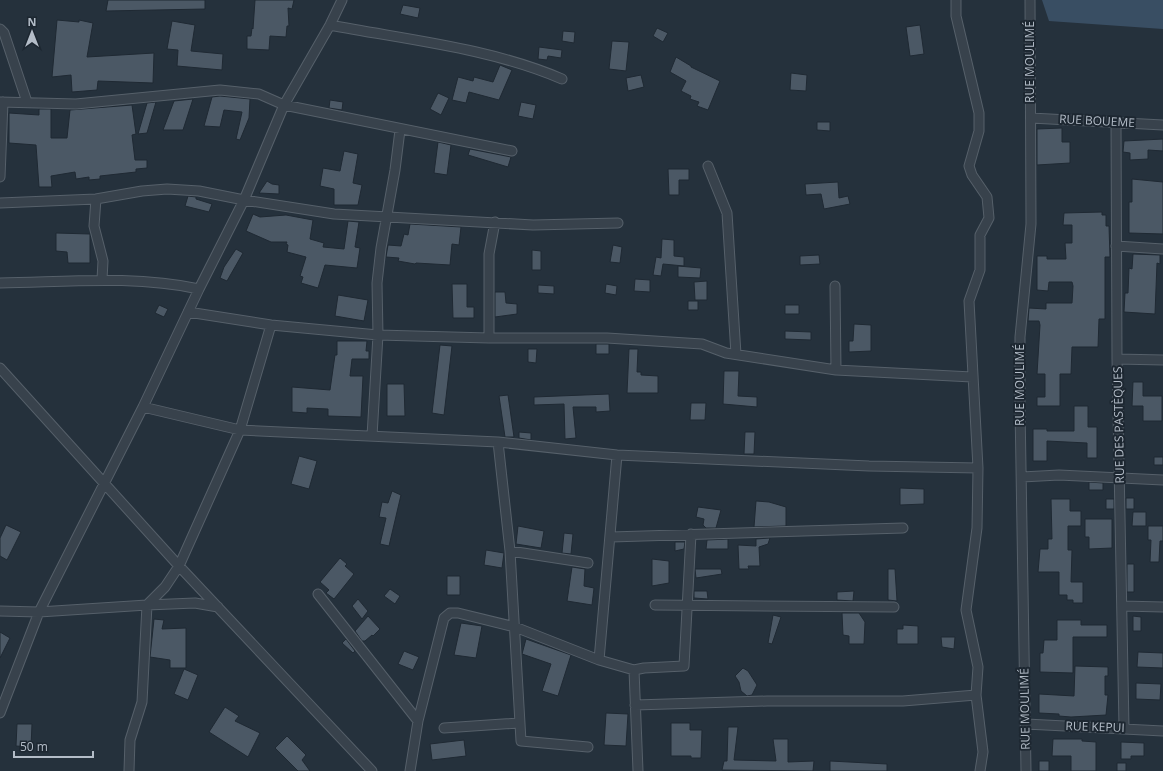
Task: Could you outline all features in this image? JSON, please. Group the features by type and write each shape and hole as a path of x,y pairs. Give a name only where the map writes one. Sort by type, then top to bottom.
{"street":[{"path":"0,713 39,612 143,407 199,289 244,200 284,104 330,26 342,0"},
{"path":"956,0 956,16 979,113 979,131 970,166 972,174 987,197 989,218 980,235 980,270 969,301 978,468 977,528 966,610 978,667 976,695 983,752 980,771"},
{"name":"RUE MOULIMÉ","path":"1026,771 1020,337 1030,224 1030,0"},
{"path":"330,26 491,55 532,66 562,79"},
{"path":"0,29 4,33 27,102"},
{"path":"0,177 1,102 76,104 220,90 259,94 284,104 400,130 454,138 512,151"},
{"name":"RUE BOUEME","path":"1031,118 1163,125"},
{"name":"RUE DES PASTÈQUES","path":"1116,122 1117,359 1124,728"},
{"path":"372,436 378,334 378,283 381,248 388,218 400,130"},
{"path":"708,166 726,213 736,354"},
{"path":"0,203 96,199 142,191 167,189 199,191 244,200 334,214 388,218 548,225 618,224"},
{"path":"96,199 94,226 103,260 102,279"},
{"path":"489,338 489,254 495,222"},
{"path":"1116,246 1163,249"},
{"path":"0,283 102,279 173,284 199,289"},
{"path":"835,286 836,370"},
{"path":"188,312 271,325 378,334 489,338 615,338 702,344 726,353 836,370 972,377"},
{"path":"129,771 130,740 142,702 147,605 165,587 179,566 240,430 271,325"},
{"path":"1117,359 1163,360"},
{"path":"0,368 179,566 372,771"},
{"path":"143,407 240,430 498,442 617,455 869,466 978,468"},
{"path":"498,442 510,551 520,737 523,742 588,747"},
{"path":"599,660 617,455"},
{"path":"1022,477 1059,475 1163,480"},
{"path":"611,536 903,528"},
{"path":"410,771 418,721 444,618 450,613 458,613 515,628 599,660 634,670 684,666 691,534"},
{"path":"510,551 588,563"},
{"path":"318,594 418,721"},
{"path":"0,611 39,612 195,603 218,607"},
{"path":"655,605 894,607"},
{"path":"1122,606 1163,607"},
{"path":"634,670 638,771"},
{"path":"635,706 767,701 903,701 976,695"},
{"path":"444,728 519,723"},
{"name":"RUE KEPUI","path":"1026,724 1163,731"}],"water":[{"path":"1042,0 1163,0 1163,29 1049,21"}],"building":[{"path":"108,0 205,0 205,9 106,11"},
{"path":"255,0 294,0 292,9 288,8 289,26 287,26 286,37 270,36 269,50 247,49 247,36 251,36 252,28 253,29"},
{"path":"403,5 420,8 418,18 400,14"},
{"path":"57,20 79,22 79,20 93,23 87,57 154,53 153,83 98,81 97,90 72,92 71,75 52,77"},
{"path":"172,21 195,25 191,51 223,54 222,70 177,66 178,50 167,49"},
{"path":"920,25 924,54 910,56 906,27"},
{"path":"657,28 668,33 663,42 653,36"},
{"path":"563,31 575,32 574,43 562,41"},
{"path":"612,41 629,42 626,71 609,69"},
{"path":"539,47 562,50 561,58 548,56 547,60 538,59"},
{"path":"676,57 691,67 720,81 708,110 697,106 699,102 690,99 691,96 681,91 686,81 670,72"},
{"path":"500,65 512,70 499,100 469,92 466,103 452,100 458,77 473,81 474,77 493,82"},
{"path":"791,73 807,75 806,91 790,90"},
{"path":"641,75 644,87 628,91 626,78"},
{"path":"438,93 449,98 441,115 430,109"},
{"path":"220,96 250,99 249,118 240,140 236,139 242,112 224,110 220,127 204,126 212,97"},
{"path":"193,99 183,130 163,130 174,101"},
{"path":"330,100 343,102 342,110 329,108"},
{"path":"156,102 147,133 138,134 147,103"},
{"path":"521,102 536,105 533,119 518,116"},
{"path":"132,105 136,134 132,135 135,160 147,160 147,168 136,169 136,172 100,176 100,179 89,180 89,177 76,179 75,172 51,176 52,187 39,187 36,145 9,143 9,113 39,115 39,109 51,109 51,138 67,138 70,110"},
{"path":"817,122 830,122 830,131 817,130"},
{"path":"1062,128 1062,142 1070,142 1070,163 1037,165 1037,129"},
{"path":"1163,139 1163,151 1148,150 1148,159 1130,160 1130,153 1123,152 1124,141"},
{"path":"438,142 451,145 447,175 434,173"},
{"path":"470,149 511,157 508,167 468,155"},
{"path":"344,151 358,154 353,183 362,185 358,205 334,205 334,189 320,186 323,168 340,171"},
{"path":"668,169 689,169 689,180 679,180 679,195 669,195"},
{"path":"1132,179 1163,182 1163,234 1129,233 1129,202 1132,202"},
{"path":"267,181 272,184 279,185 279,194 259,193"},
{"path":"838,182 839,198 848,196 850,204 824,209 821,194 806,195 805,184"},
{"path":"188,196 196,197 196,199 212,204 209,212 185,206"},
{"path":"1102,212 1102,215 1106,215 1106,226 1109,226 1110,257 1105,257 1105,319 1099,319 1098,347 1072,347 1071,374 1060,374 1060,406 1037,406 1037,397 1045,397 1045,374 1037,374 1040,325 1039,321 1028,321 1029,308 1046,309 1046,303 1072,303 1073,286 1072,282 1049,282 1048,291 1037,290 1037,256 1047,256 1047,259 1066,259 1065,243 1072,243 1072,225 1063,225 1064,213"},
{"path":"253,214 260,217 286,215 313,220 310,239 324,243 323,247 344,249 348,221 359,222 355,247 360,248 357,268 325,265 318,288 301,283 303,277 300,276 306,257 287,252 287,242 271,242 246,231"},
{"path":"410,224 461,227 459,245 452,244 450,265 415,264 398,261 399,258 386,257 388,245 401,246 404,234 408,235"},
{"path":"56,233 90,234 90,263 68,263 67,252 56,251"},
{"path":"662,239 674,240 674,256 684,257 684,266 663,264 661,276 653,275 656,257 661,258"},
{"path":"613,245 622,247 620,263 610,262"},
{"path":"236,249 243,253 227,281 220,278 224,267"},
{"path":"532,250 541,251 541,270 532,270"},
{"path":"1133,254 1160,255 1160,264 1157,263 1155,314 1124,312 1125,293 1128,293 1129,268 1132,269"},
{"path":"819,255 820,264 800,265 800,256"},
{"path":"678,266 701,268 700,278 678,277"},
{"path":"635,279 650,280 650,292 634,291"},
{"path":"707,281 707,300 695,300 694,282"},
{"path":"452,284 467,284 467,307 474,307 474,318 453,318"},
{"path":"606,284 617,286 616,295 605,293"},
{"path":"538,285 554,286 554,294 538,293"},
{"path":"495,292 505,292 506,303 517,304 517,314 495,317"},
{"path":"338,295 368,300 364,321 335,316"},
{"path":"688,301 698,301 698,310 688,310"},
{"path":"159,305 168,309 164,317 155,313"},
{"path":"785,305 799,305 799,314 785,314"},
{"path":"854,324 871,325 871,351 849,352 849,341 853,341"},
{"path":"785,331 811,332 811,340 785,339"},
{"path":"337,341 367,341 366,351 369,351 369,359 352,359 350,376 363,376 361,417 328,416 328,409 307,408 307,413 292,412 292,387 330,390 335,355 337,355"},
{"path":"596,344 609,344 609,354 596,354"},
{"path":"440,345 452,346 444,415 432,413"},
{"path":"528,349 537,349 536,363 528,362"},
{"path":"629,349 638,349 637,372 641,372 641,375 658,376 658,393 627,393"},
{"path":"724,371 739,371 738,396 757,397 757,407 723,404"},
{"path":"1133,382 1143,382 1143,396 1162,396 1162,421 1143,421 1143,406 1132,406"},
{"path":"387,384 404,384 405,416 387,416"},
{"path":"609,394 610,411 596,412 596,407 573,407 576,438 565,439 564,404 534,405 534,397"},
{"path":"508,395 514,437 505,437 499,396"},
{"path":"691,403 706,403 705,420 690,420"},
{"path":"1074,406 1088,406 1088,427 1097,427 1097,458 1087,458 1087,443 1047,441 1047,461 1033,461 1033,429 1047,429 1047,431 1074,431"},
{"path":"519,432 531,433 531,440 519,438"},
{"path":"745,432 755,432 754,454 744,454"},
{"path":"299,456 317,461 309,489 291,484"},
{"path":"1154,457 1163,457 1163,465 1154,465"},
{"path":"1089,482 1103,483 1103,490 1089,490"},
{"path":"900,488 924,489 924,504 900,505"},
{"path":"392,491 401,495 389,546 380,544 386,518 379,517 382,502 388,503"},
{"path":"1126,498 1134,498 1134,509 1126,509"},
{"path":"1051,499 1070,499 1070,511 1081,511 1081,526 1068,526 1068,550 1072,550 1071,582 1083,582 1083,603 1073,603 1073,600 1067,600 1067,595 1059,595 1059,572 1038,572 1040,549 1048,549 1048,539 1052,539"},
{"path":"1106,499 1114,499 1114,509 1106,509"},
{"path":"756,501 769,502 786,507 786,526 754,527"},
{"path":"698,507 721,510 716,528 706,528 703,525 704,519 696,517"},
{"path":"1133,512 1146,512 1146,526 1132,526"},
{"path":"1085,519 1112,519 1112,548 1089,549 1089,537 1085,537"},
{"path":"6,525 21,532 7,560 0,556 0,538"},
{"path":"518,526 544,531 541,548 516,544"},
{"path":"1148,526 1163,526 1163,541 1160,541 1159,562 1150,562 1151,540 1148,540"},
{"path":"564,533 573,534 571,554 562,553"},
{"path":"770,538 768,544 759,547 760,566 748,566 749,569 739,569 738,545 756,546 756,539"},
{"path":"728,539 728,549 706,549 707,540"},
{"path":"675,542 685,542 684,549 675,551"},
{"path":"486,550 504,553 502,568 484,565"},
{"path":"340,558 347,564 345,566 354,574 334,599 326,593 329,590 320,582"},
{"path":"652,559 669,561 669,583 652,586"},
{"path":"1127,564 1134,564 1134,592 1127,592"},
{"path":"572,567 585,569 584,586 594,588 592,605 567,601"},
{"path":"695,569 721,569 722,574 696,578"},
{"path":"888,569 895,569 897,601 888,600"},
{"path":"447,576 460,576 460,595 447,595"},
{"path":"390,589 400,596 395,604 384,596"},
{"path":"694,591 707,591 708,599 694,598"},
{"path":"854,591 853,601 837,600 837,592"},
{"path":"358,599 368,611 362,619 352,606"},
{"path":"842,613 859,613 865,622 864,644 849,644 849,636 843,635"},
{"path":"773,615 781,617 772,644 768,643"},
{"path":"368,616 380,629 373,636 372,635 365,641 362,641 355,631"},
{"path":"1133,616 1141,617 1141,631 1133,631"},
{"path":"154,619 164,620 162,629 186,628 186,668 170,668 170,660 150,657"},
{"path":"1057,620 1081,620 1081,625 1107,625 1107,637 1073,637 1073,673 1040,672 1040,653 1043,653 1044,640 1057,640"},
{"path":"461,623 482,626 476,658 454,655"},
{"path":"903,625 918,626 918,644 897,644 897,629 903,629"},
{"path":"0,632 10,638 0,658"},
{"path":"941,637 955,637 954,649 942,647"},
{"path":"346,639 355,651 353,653 342,643"},
{"path":"526,639 571,655 558,696 542,691 551,664 522,654"},
{"path":"404,651 419,657 413,670 398,664"},
{"path":"1138,652 1163,653 1163,668 1137,667"},
{"path":"1075,666 1108,667 1108,676 1105,676 1105,695 1108,695 1106,715 1071,717 1059,716 1059,714 1039,713 1039,694 1074,696"},
{"path":"743,668 748,671 757,685 752,695 747,696 741,691 739,682 735,676"},
{"path":"184,669 198,675 188,700 174,694"},
{"path":"1136,683 1161,684 1160,700 1136,699"},
{"path":"225,707 239,716 235,721 260,733 248,757 209,732"},
{"path":"606,713 628,714 626,746 604,745"},
{"path":"671,723 690,723 690,730 702,730 701,758 691,758 691,756 671,756"},
{"path":"17,724 32,724 31,747 16,746"},
{"path":"728,727 738,727 734,760 776,761 773,739 788,739 788,762 814,761 813,771 722,770 724,761 727,761"},
{"path":"287,736 306,755 302,760 310,771 298,771 275,748"},
{"path":"1053,739 1082,739 1082,741 1096,742 1096,771 1071,771 1071,756 1052,756"},
{"path":"464,740 466,756 432,760 430,744"},
{"path":"1121,742 1144,743 1144,756 1131,756 1131,759 1121,759"},
{"path":"830,761 887,764 887,771 830,771"},
{"path":"1039,761 1049,761 1049,771 1039,771"},
{"path":"1117,763 1126,763 1126,771 1117,771"}]}
